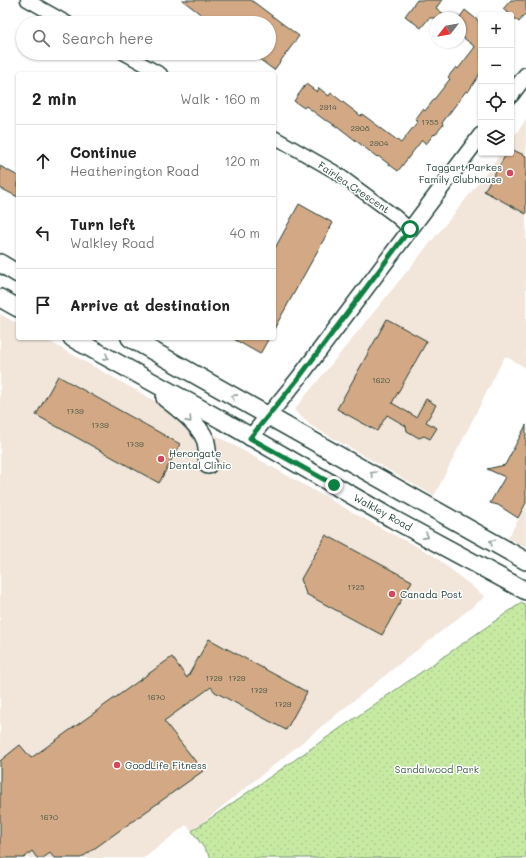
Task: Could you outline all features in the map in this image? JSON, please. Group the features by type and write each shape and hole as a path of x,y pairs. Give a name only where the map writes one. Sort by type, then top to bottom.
{"main road":[{"path":"0,263 16,273"},
{"path":"0,298 16,307"},
{"name":"Walkley Road","path":"76,340 226,423 391,518 526,591"},
{"path":"134,340 526,561"},
{"path":"139,375 184,414 196,427 205,440 208,465"}],"street":[{"path":"27,0 56,16"},
{"path":"136,60 157,72"},
{"path":"514,91 526,75"},
{"name":"Fairlea Crescent","path":"276,138 337,173 394,215 410,229"},
{"path":"250,438 298,379 478,139"}],"shaded area":[{"path":"526,120 526,368 505,356 434,496 310,425 294,410 466,199 499,156 514,156 514,136"},
{"path":"0,314 16,323 16,340 47,340 377,526 433,555 485,597 192,831 186,825 144,858 0,858"},
{"path":"526,506 526,548 508,538"}],"green space":[{"name":"Sandalwood Park","path":"521,603 526,606 526,858 211,858 192,831"}],"building":[{"path":"182,0 251,0 272,16 203,16"},
{"path":"417,0 442,0 436,8 441,12 430,12 430,18 421,28 405,16"},
{"path":"511,0 526,0 526,13 519,22 514,18 514,12 507,12 503,9"},
{"path":"465,10 478,21 478,77 468,92 466,91 442,123 443,125 435,135 434,134 426,144 422,140 398,171 378,156 377,157 337,126 327,120 326,121 306,106 304,108 294,101 306,84 317,92 319,88 329,96 331,93 361,116 362,114 401,143 418,121 415,120 423,109 425,111 450,79 448,77 456,67 458,69 475,47 466,40 466,12 464,12"},
{"path":"276,19 299,36 274,70 260,60 276,60"},
{"name":"Taggart Parkes Family Clubhouse","path":"514,150 526,156 526,214 484,191 505,156 514,156"},
{"path":"0,166 16,175 16,196 0,188"},
{"path":"299,204 333,223 276,325 276,246"},
{"path":"387,319 427,341 392,403 416,417 426,399 436,405 426,422 437,428 430,439 424,436 419,438 407,431 406,426 387,415 377,431 337,409"},
{"path":"236,340 268,340 260,354"},
{"path":"58,376 180,444 159,483 36,415"},
{"path":"526,425 526,503 518,518 498,505 490,503 505,477 487,469 505,465"},
{"path":"326,535 412,581 382,635 306,594 301,579"},
{"path":"209,639 307,692 286,730 215,692 211,687 164,721 203,771 81,858 54,858 50,853 43,858 37,858 32,851 24,858 0,858 0,761 20,745 31,758 172,657 187,678"}],"place":[{"name":"Taggart Parkes Family Clubhouse","path":"510,173"},
{"name":"Herongate Dental Clinic","path":"161,459"},
{"name":"Canada Post","path":"392,594"},
{"name":"GoodLife Fitness","path":"117,765"}],"route":[{"path":"334,485 250,438 298,379 410,229"}]}
